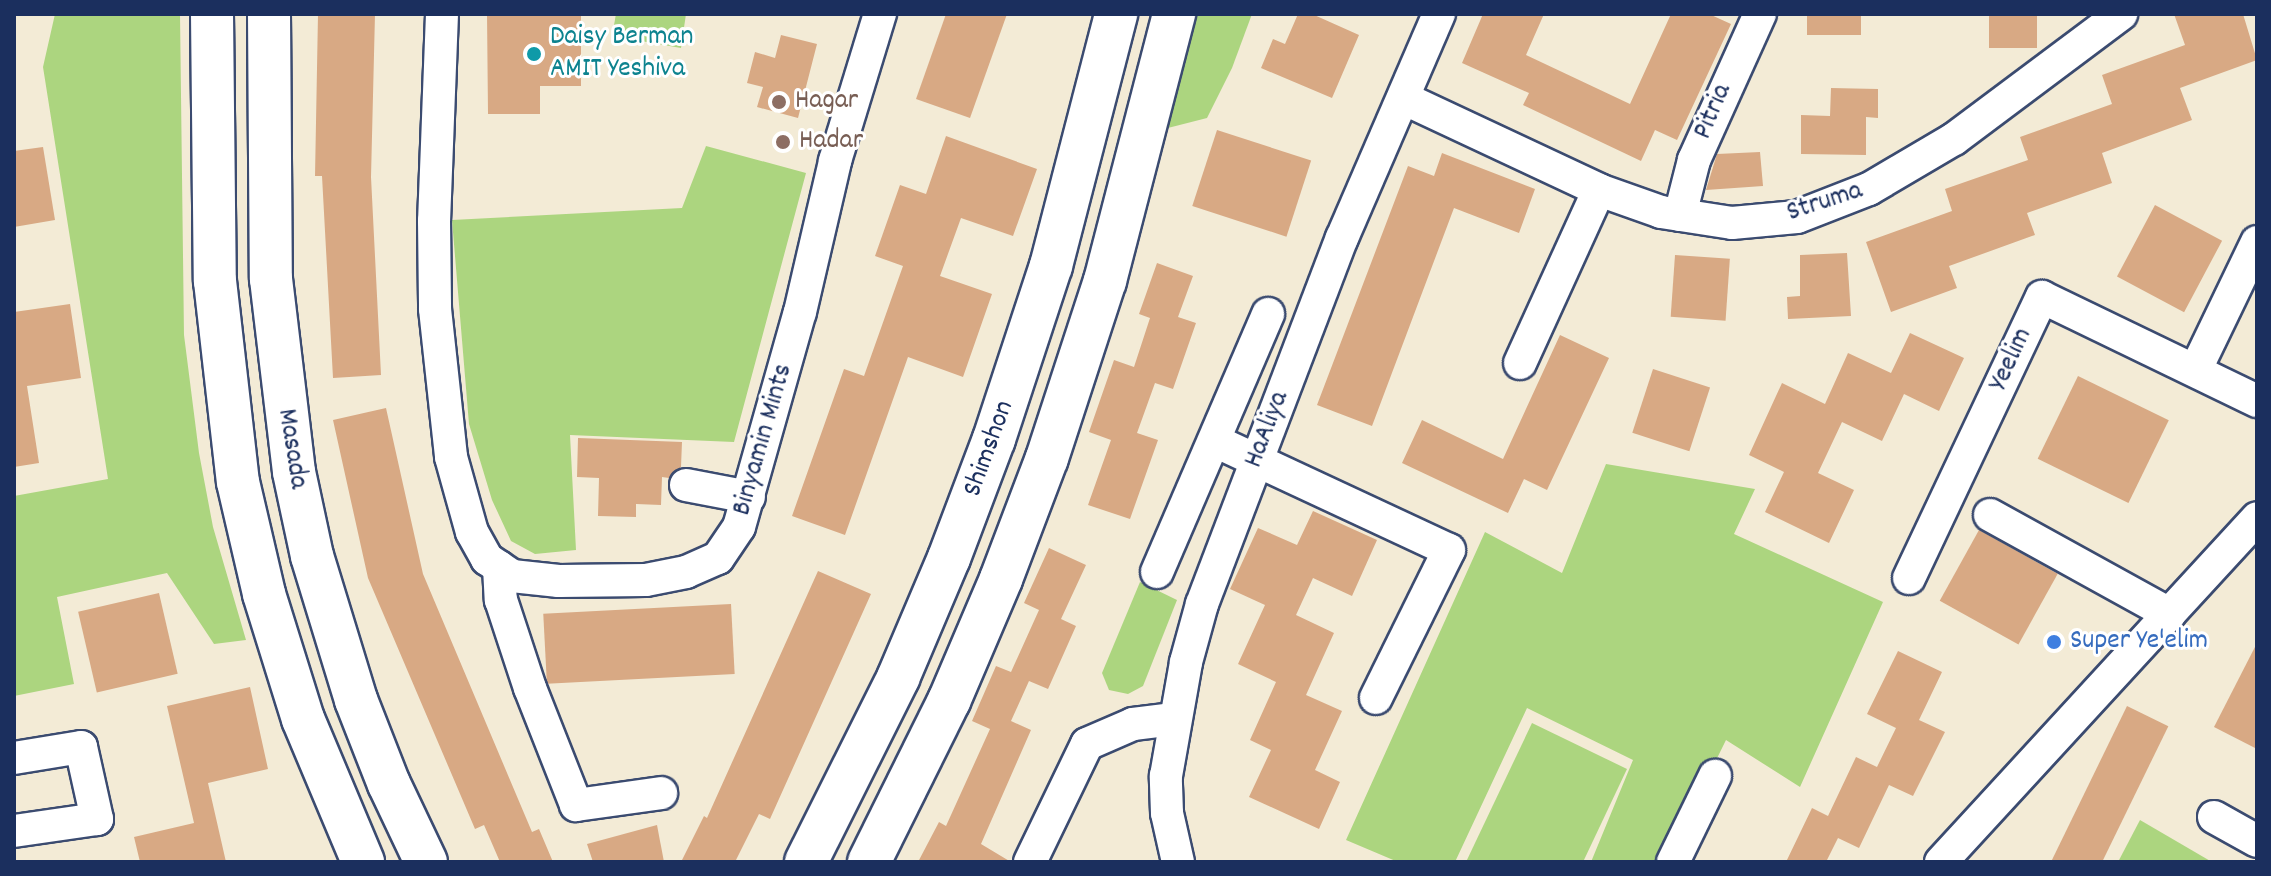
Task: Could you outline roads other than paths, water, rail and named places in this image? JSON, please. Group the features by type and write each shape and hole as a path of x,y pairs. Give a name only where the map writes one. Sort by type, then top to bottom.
{"main road":[{"name":"Masada","path":"212,14 215,281 238,482 264,594 303,719 363,862"},
{"name":"Masada","path":"269,14 271,279 294,472 312,556 356,700 389,784 426,862"},
{"name":"Shimshon","path":"806,862 898,678 949,558 994,439 1051,266 1116,14"},
{"name":"Shimshon","path":"869,862 949,701 1001,579 1047,458 1105,281 1174,14"}],"street":[{"path":"442,14 434,221 435,309 451,457 472,532 487,559 499,567 501,600 530,688 576,805 661,793"},
{"name":"Binyamin Mints","path":"499,567 512,576 559,581 646,580 686,572 718,558 739,527 749,497 800,312 835,161 880,14"},
{"name":"HaAliya","path":"1178,862 1167,801 1166,776 1174,719 1202,604 1342,238 1439,14"},
{"name":"Pitria","path":"1680,215 1694,160 1760,14"},
{"name":"Struma","path":"1403,98 1599,190 1680,215 1732,223 1797,217 1869,189 1954,139 2121,14"},
{"path":"1520,363 1599,190"},
{"path":"2196,369 2257,242"},
{"name":"Yeelim","path":"1909,578 2042,297 2257,401"},
{"path":"1157,572 1268,314"},
{"path":"1215,441 1449,550 1376,698"},
{"path":"686,485 749,497"},
{"path":"1990,515 2169,614"},
{"path":"1941,862 2257,518"},
{"path":"1967,862 2257,549"},
{"path":"1030,862 1087,744 1133,724 1174,719"},
{"path":"14,758 81,747 97,819 14,831"},
{"path":"1673,862 1715,776"},
{"path":"2214,817 2257,841"}],"place":[{"name":"Daisy Berman AMIT Yeshiva","path":"534,54"},
{"name":"Hagar","path":"779,102"},
{"name":"Hadar","path":"783,142"},
{"name":"Super Ye'elim","path":"2054,642"}]}
